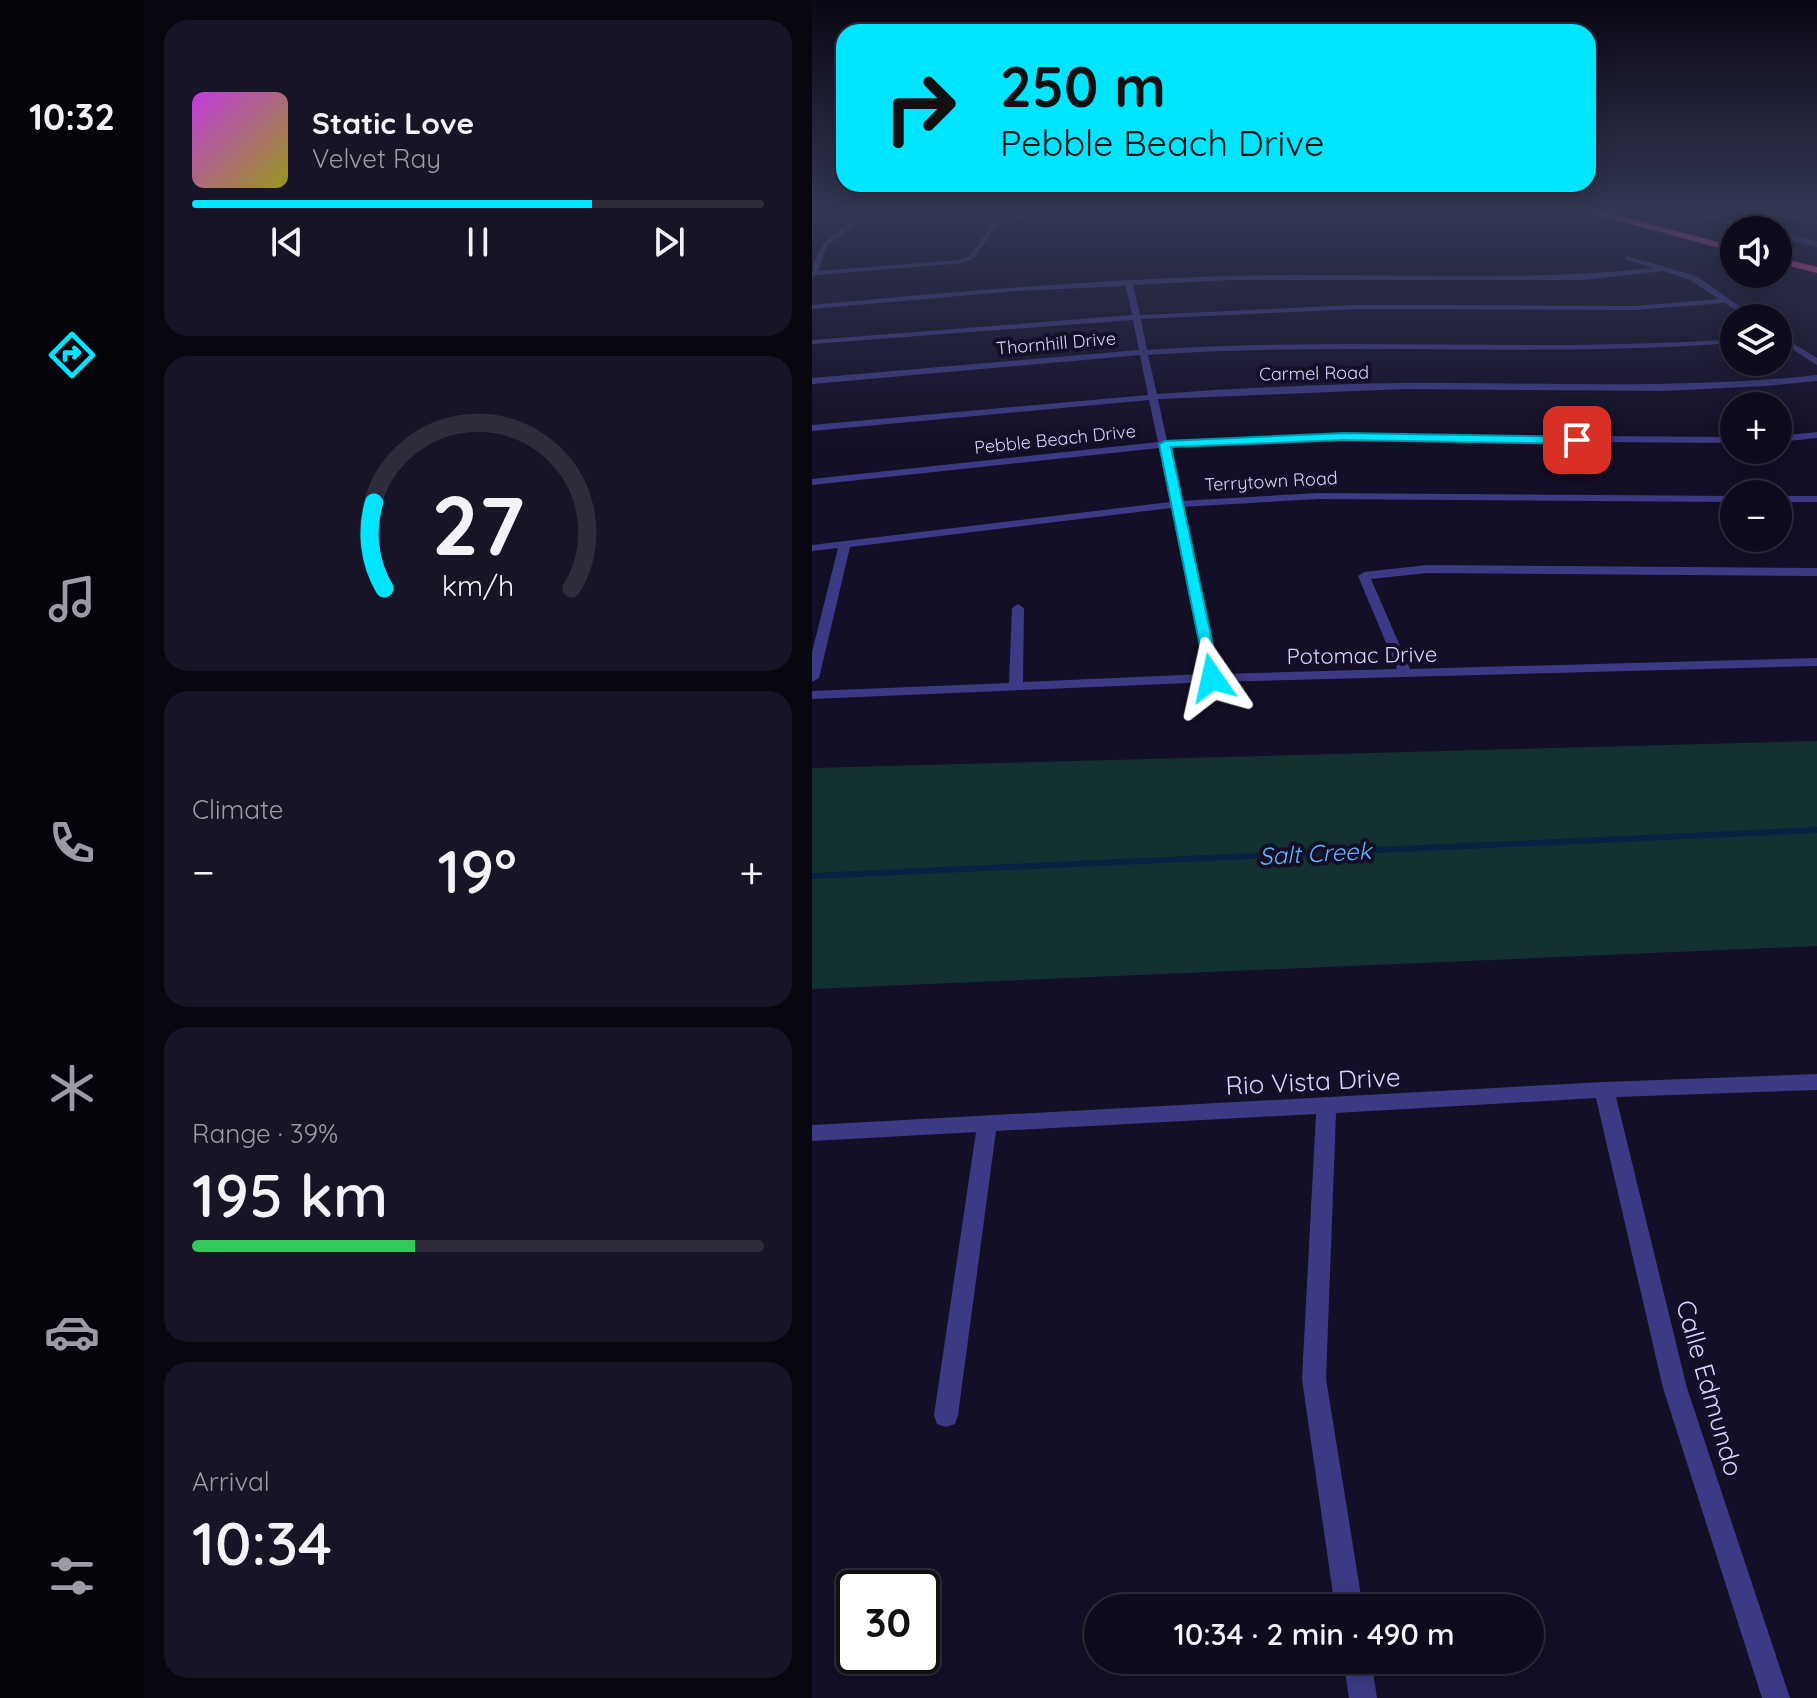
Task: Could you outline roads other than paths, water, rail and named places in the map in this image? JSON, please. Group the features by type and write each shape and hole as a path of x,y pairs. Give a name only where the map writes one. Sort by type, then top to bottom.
{"street":[{"path":"812,307 1075,286"},
{"path":"1130,286 1212,678"},
{"path":"1706,286 1733,304"},
{"path":"812,342 1137,315 1361,307 1620,310 1727,300"},
{"name":"Thornhill Drive","path":"812,381 1145,352 1316,345 1645,347 1720,342"},
{"path":"1792,345 1817,362"},
{"name":"Carmel Road","path":"812,428 1153,395 1406,386 1690,390 1817,378"},
{"path":"1792,438 1817,435"},
{"name":"Pebble Beach Drive","path":"812,482 1165,444 1344,437 1720,440"},
{"name":"Terrytown Road","path":"812,548 1013,521 1177,504 1318,496 1720,499"},
{"path":"1792,499 1817,499"},
{"path":"812,678 845,545"},
{"path":"1406,674 1364,576 1427,569 1817,572"},
{"path":"1016,684 1018,608"},
{"name":"Potomac Drive","path":"812,695 1016,684 1817,662"},
{"name":"Rio Vista Drive","path":"812,1133 1604,1090 1817,1082"},
{"name":"Calle Edmundo","path":"1604,1090 1675,1388 1776,1698"},
{"path":"1326,1107 1314,1379 1347,1594"},
{"path":"946,1415 987,1123"},
{"path":"1359,1674 1363,1698"}],"waterway":[{"name":"Salt Creek","path":"812,876 1817,830"}]}
